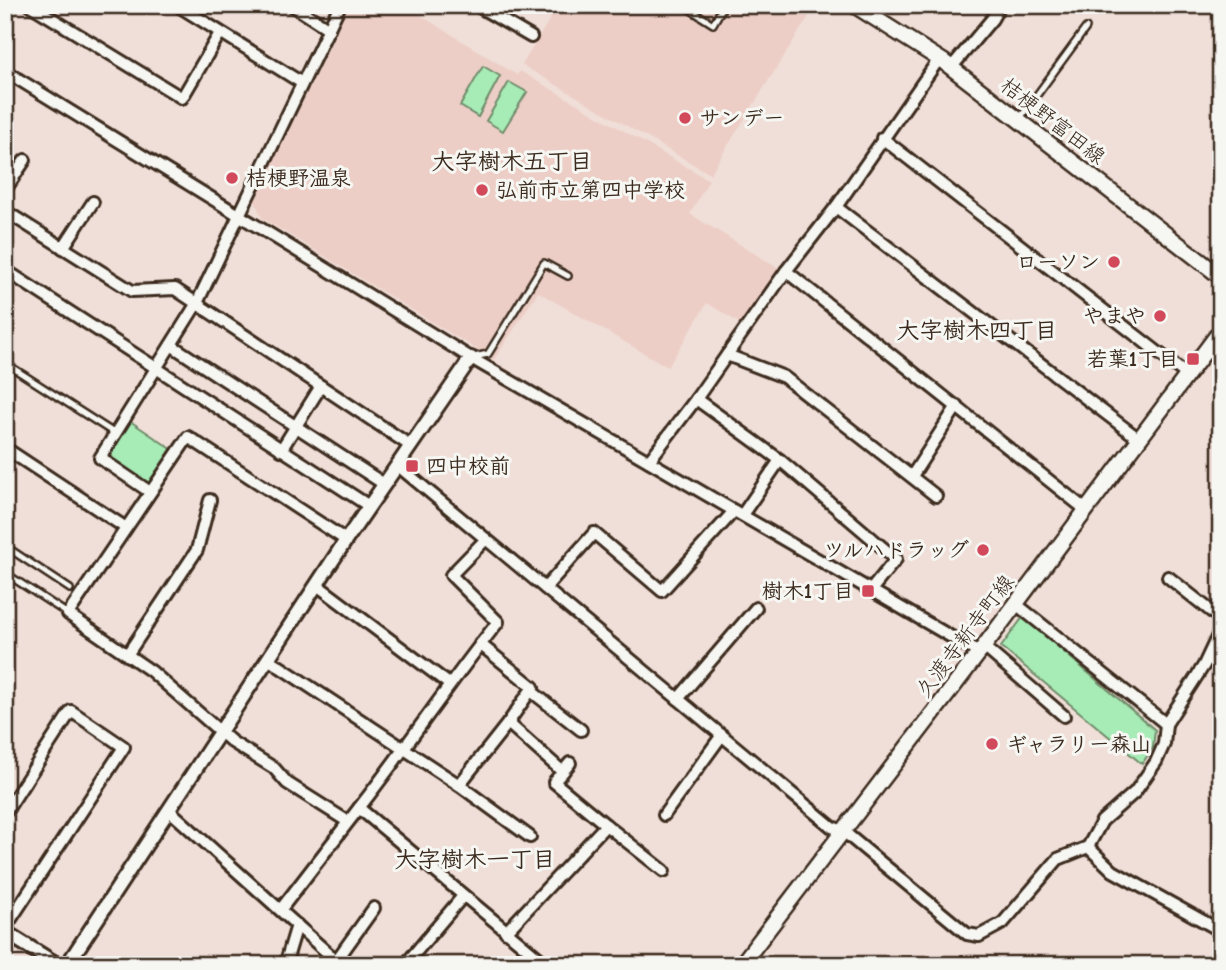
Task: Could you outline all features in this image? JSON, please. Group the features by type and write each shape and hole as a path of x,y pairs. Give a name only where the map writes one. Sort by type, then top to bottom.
{"main road":[{"name":"桔梗野富田線","path":"854,5 945,64 1221,277"},
{"name":"久渡寺新寺町線","path":"741,965 982,650 1221,330"}],"street":[{"path":"30,5 182,97 220,33"},
{"path":"177,5 302,83"},
{"path":"292,5 329,29"},
{"path":"150,492 100,458 197,303 340,5"},
{"path":"476,5 531,37"},
{"path":"649,461 836,206 882,138 945,64 992,19 1000,5"},
{"path":"5,71 471,358 871,590 982,650 1063,716"},
{"path":"882,138 1187,375"},
{"path":"5,190 25,160"},
{"path":"63,248 93,202"},
{"path":"836,206 1139,439"},
{"path":"5,211 132,291 175,289 411,446"},
{"path":"5,270 369,506"},
{"path":"786,271 1086,510"},
{"path":"171,345 384,484"},
{"path":"727,355 784,377 936,496"},
{"path":"67,965 346,540 471,358"},
{"path":"281,450 321,386"},
{"path":"696,399 780,460 896,559 871,590"},
{"path":"912,476 957,406"},
{"path":"346,540 188,437 68,614 151,671 232,742 274,768 287,783 347,821"},
{"path":"5,448 127,527"},
{"path":"545,588 594,533 662,591 738,513 780,460"},
{"path":"397,465 832,827 843,831 967,934 979,936 1003,923 1058,859 1087,847 1102,821 1135,792 1156,762 1164,744 1166,724 1204,665 1221,629"},
{"path":"127,655 197,550 210,500"},
{"path":"281,909 347,821 406,749 449,684 498,622 452,575 486,538"},
{"path":"1168,578 1221,619"},
{"path":"317,584 449,684"},
{"path":"1016,604 1166,724"},
{"path":"678,699 757,608"},
{"path":"459,785 509,723 533,687 480,645"},
{"path":"268,659 459,785 530,837"},
{"path":"531,691 581,730"},
{"path":"5,813 71,711 124,747 5,930 58,965"},
{"path":"509,723 566,768 554,782 664,871"},
{"path":"664,815 722,735"},
{"path":"359,808 548,965"},
{"path":"169,810 339,963 373,908"},
{"path":"506,932 606,825"},
{"path":"1087,847 1113,871 1221,931"},
{"path":"405,965 413,952 463,896"},
{"path":"285,965 297,925"}],"lane":[{"path":"683,5 713,24 724,5"},
{"path":"1018,120 1086,28"},
{"path":"471,358 488,354 544,263 568,276"},
{"path":"5,362 115,434"},
{"path":"5,546 70,589"},
{"path":"5,573 68,614"}],"shaded area":[{"name":"弘前市立第四中学校","path":"349,5 404,5 517,75 520,71 709,180 690,214 780,269 741,324 707,303 668,367 538,292 494,360 262,218 255,201"},
{"name":"サンデー","path":"532,5 816,5 710,174 522,65 551,17"}],"green space":[{"path":"483,66 500,76 478,117 460,106"},
{"path":"509,82 527,92 503,131 486,121"},
{"path":"130,421 173,450 150,484 107,456"},
{"path":"1023,617 1155,730 1153,747 1142,764 1001,647"}],"place":[{"name":"サンデー","path":"685,118"},
{"name":"桔梗野温泉","path":"232,178"},
{"name":"弘前市立第四中学校","path":"482,190"},
{"name":"ローソン","path":"1114,262"},
{"name":"やまや","path":"1160,316"},
{"name":"若葉1丁目","path":"1193,359"},
{"name":"四中校前","path":"412,466"},
{"name":"ツルハドラッグ","path":"983,550"},
{"name":"樹木1丁目","path":"868,591"},
{"name":"ギャラリー森山","path":"992,744"}],"district":[{"name":"大字樹木五丁目","path":"512,161"},
{"name":"大字樹木四丁目","path":"977,330"},
{"name":"大字樹木一丁目","path":"475,859"}]}
